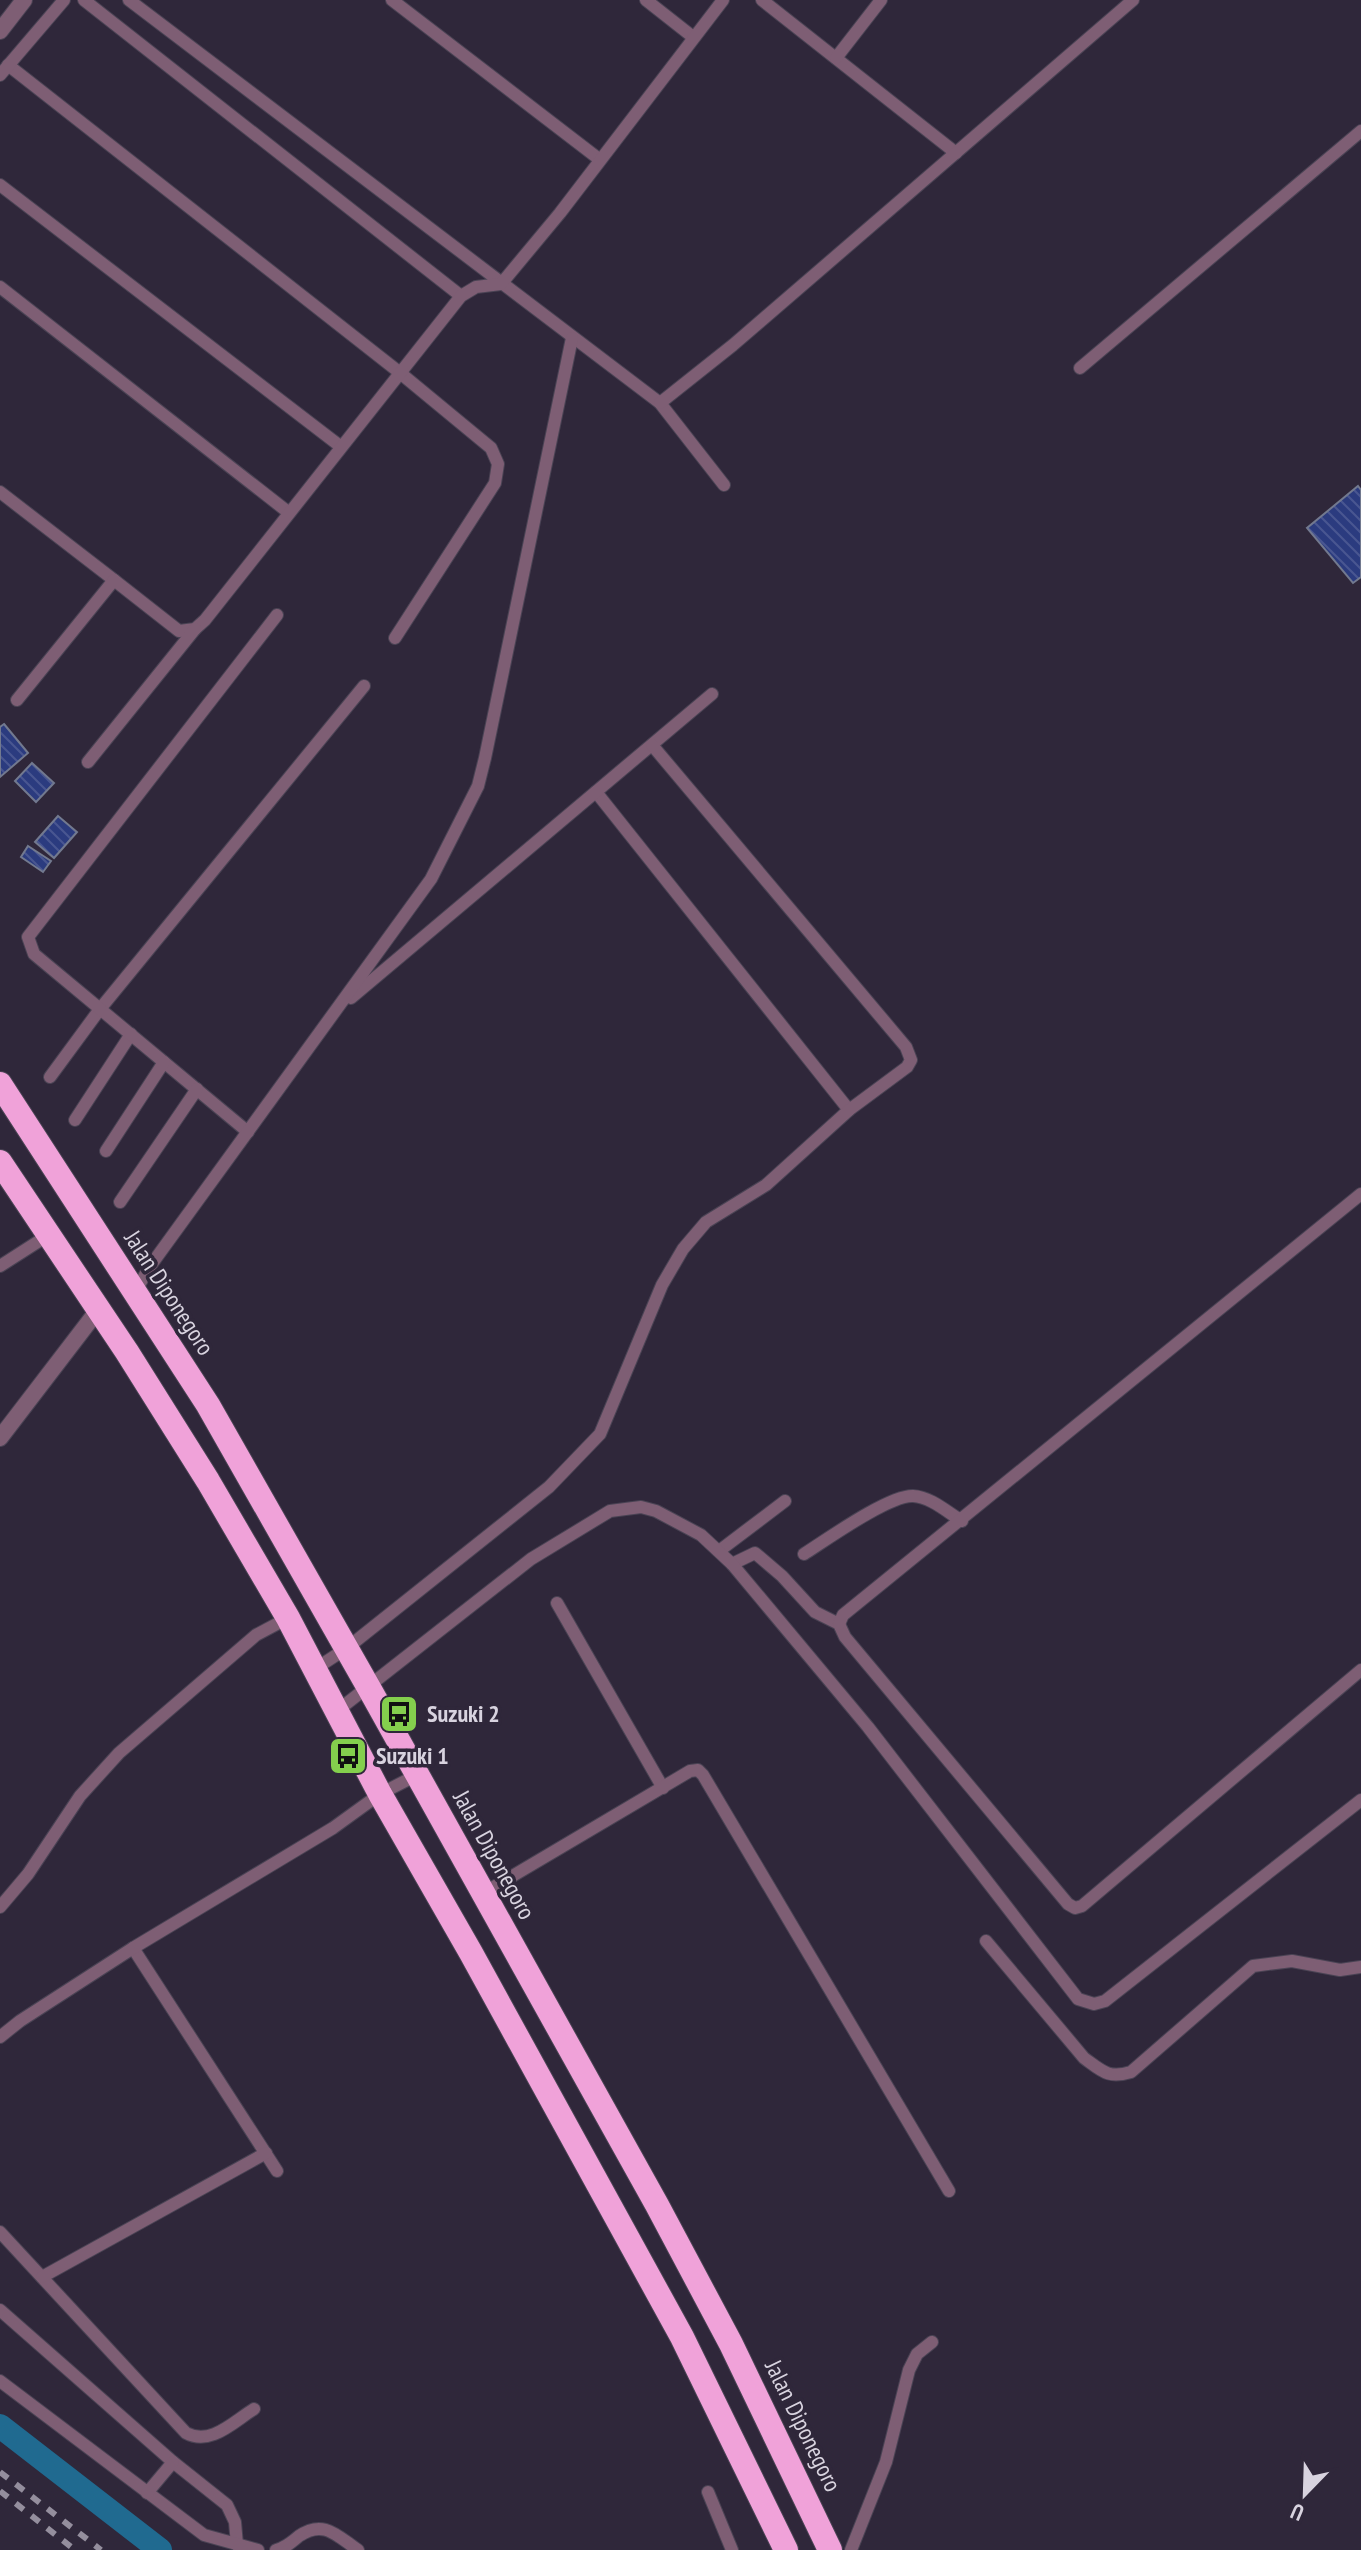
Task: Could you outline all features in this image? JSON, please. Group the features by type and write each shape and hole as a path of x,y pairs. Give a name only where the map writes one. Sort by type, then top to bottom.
{"highway":[{"name":"Jalan Diponegoro","path":"0,1084 208,1405 347,1648 685,2257 830,2550"},
{"path":"0,1162 50,1234 208,1481 288,1618 380,1794 682,2337 786,2550"}],"street":[{"path":"0,31 24,0"},
{"path":"0,1438 98,1310"}],"lane":[{"path":"64,0 4,70 399,372 491,448 498,464 495,483 395,638"},
{"path":"84,0 461,296"},
{"path":"129,0 660,403 724,485"},
{"path":"392,0 599,159"},
{"path":"646,0 693,37"},
{"path":"88,762 461,296 476,287 501,284 560,213 723,0"},
{"path":"762,0 956,153"},
{"path":"836,58 881,0"},
{"path":"660,403 733,345 1133,0"},
{"path":"1080,368 1361,131"},
{"path":"0,185 340,446"},
{"path":"0,203 12,194"},
{"path":"0,287 288,512"},
{"path":"136,1290 431,879 478,786 496,715 572,338"},
{"path":"0,492 179,631 195,629"},
{"path":"17,700 114,580"},
{"path":"248,1132 34,954 28,937 277,615"},
{"path":"50,1077 100,1009 364,686"},
{"path":"336,1010 712,694"},
{"path":"315,1669 347,1648 549,1487 600,1434 662,1285 683,1249 706,1222 766,1185 849,1110 907,1067 911,1060 906,1047 652,745"},
{"path":"596,792 849,1110"},
{"path":"75,1120 131,1034"},
{"path":"106,1151 164,1062"},
{"path":"120,1202 197,1089"},
{"path":"839,1624 843,1615 1361,1194"},
{"path":"0,1266 50,1234"},
{"path":"804,1554 889,1502 911,1496 928,1499 962,1521"},
{"path":"719,1551 785,1501"},
{"path":"337,1711 531,1559 610,1511 641,1507 656,1511 701,1535 732,1564 868,1727 1078,1999 1094,2004 1105,2001 1361,1800"},
{"path":"732,1564 755,1553 815,1612 839,1624 845,1637 1068,1904 1075,1908 1082,1906 1361,1670"},
{"path":"557,1603 663,1788"},
{"path":"0,1907 28,1874 80,1796 119,1753 256,1635 288,1618"},
{"path":"482,1894 695,1770 703,1775 949,2191"},
{"path":"0,2037 133,1948 333,1828 380,1794 417,1775"},
{"path":"986,1941 1084,2058 1105,2073 1117,2077 1131,2072 1253,1966 1292,1961 1340,1970 1361,1967"},
{"path":"133,1948 277,2171"},
{"path":"42,2277 266,2153"},
{"path":"0,2232 186,2433 203,2439 211,2437 254,2409"},
{"path":"0,2310 173,2462 227,2505 235,2522 237,2545"},
{"path":"851,2550 886,2462 909,2370 917,2354 932,2342"},
{"path":"0,2381 204,2535 258,2550"},
{"path":"147,2493 173,2462"},
{"path":"708,2492 732,2550"},
{"path":"276,2550 282,2549 310,2528 319,2527 358,2550"}],"building":[{"path":"1358,486 1361,490 1361,577 1353,583 1307,528"},
{"path":"4,724 28,753 0,777 0,727"},
{"path":"32,763 54,783 36,802 15,781"},
{"path":"58,816 77,832 54,858 35,842"},
{"path":"28,846 51,861 43,872 21,857"}],"waterway":[{"path":"0,2426 160,2550"}],"railway":[{"path":"0,2472 101,2550"},
{"path":"0,2491 75,2550"}],"place":[{"name":"Suzuki 2","path":"399,1714"},
{"name":"Suzuki 1","path":"348,1756"}]}
